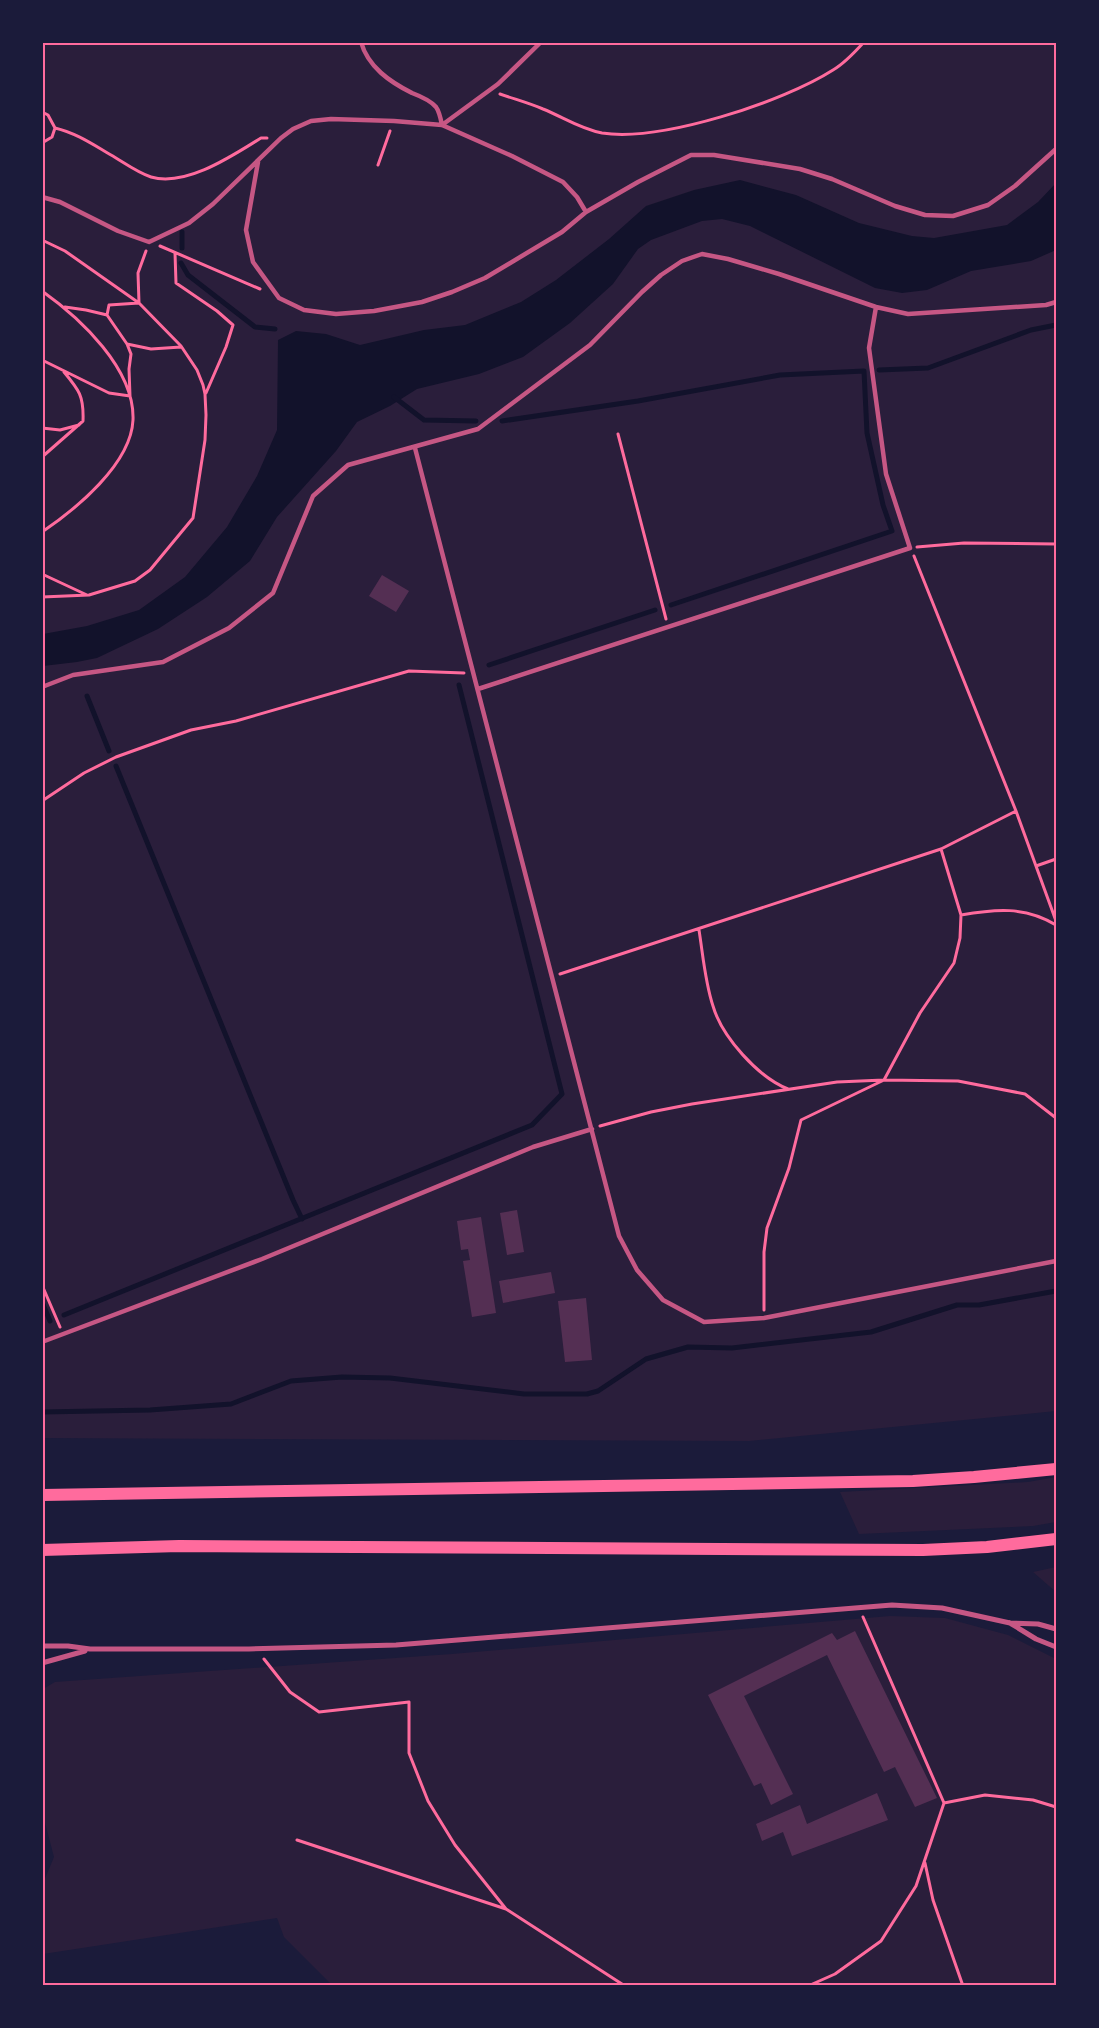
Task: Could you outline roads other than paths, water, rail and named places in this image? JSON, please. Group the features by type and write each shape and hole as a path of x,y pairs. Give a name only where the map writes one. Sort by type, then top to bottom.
{"highway":[{"path":"42,1496 913,1481 974,1478 1056,1469"},
{"path":"42,1550 179,1546 923,1550 1056,1540"}],"street":[{"path":"360,42 363,52 376,69 394,84 437,107 442,125"},
{"path":"442,125 490,90 541,42"},
{"path":"42,197 60,202 118,231 150,242 189,223 220,198 281,138 293,129 311,121 394,121 442,125 512,156 563,182 577,197 586,212"},
{"path":"258,162 246,230 253,262 279,298 304,310 336,314 374,312 422,302 485,278 562,232 586,212 638,182 691,155 714,155 800,169 832,179 895,206 925,215 952,216 988,205 1015,186 1056,149"},
{"path":"42,687 73,675 163,662 229,628 273,593 313,496 348,465 478,429 590,345 661,275 682,262 702,254 728,259 876,307 908,314 1046,305 1056,302"},
{"path":"478,689 910,548 886,474 869,348 876,307"},
{"path":"415,448 619,1236 637,1270 663,1300 704,1322 764,1318 1056,1261"},
{"path":"42,1342 262,1259 533,1147 592,1129"},
{"path":"42,1646 68,1646 90,1649 249,1649 396,1645 892,1605 942,1608 1010,1623 1038,1624 1056,1629"},
{"path":"1010,1623 1036,1639 1056,1647"},
{"path":"42,1663 90,1649"}],"waterway":[{"path":"182,232 182,248"},
{"path":"181,263 188,275 255,327 275,329"},
{"path":"879,370 928,368 1031,330 1056,325"},
{"path":"502,421 638,401 780,375 864,371 867,433 883,505 892,531 671,605"},
{"path":"394,397 424,420 476,421"},
{"path":"489,665 655,610"},
{"path":"64,1315 532,1125 562,1094 459,685"},
{"path":"87,696 109,751"},
{"path":"116,766 302,1219"},
{"path":"42,1412 150,1410 231,1404 291,1381 342,1377 390,1378 524,1394 587,1394 598,1391 646,1359 688,1347 732,1348 871,1332 957,1305 979,1305 1056,1291"},
{"path":"42,1302 50,1321"}]}
